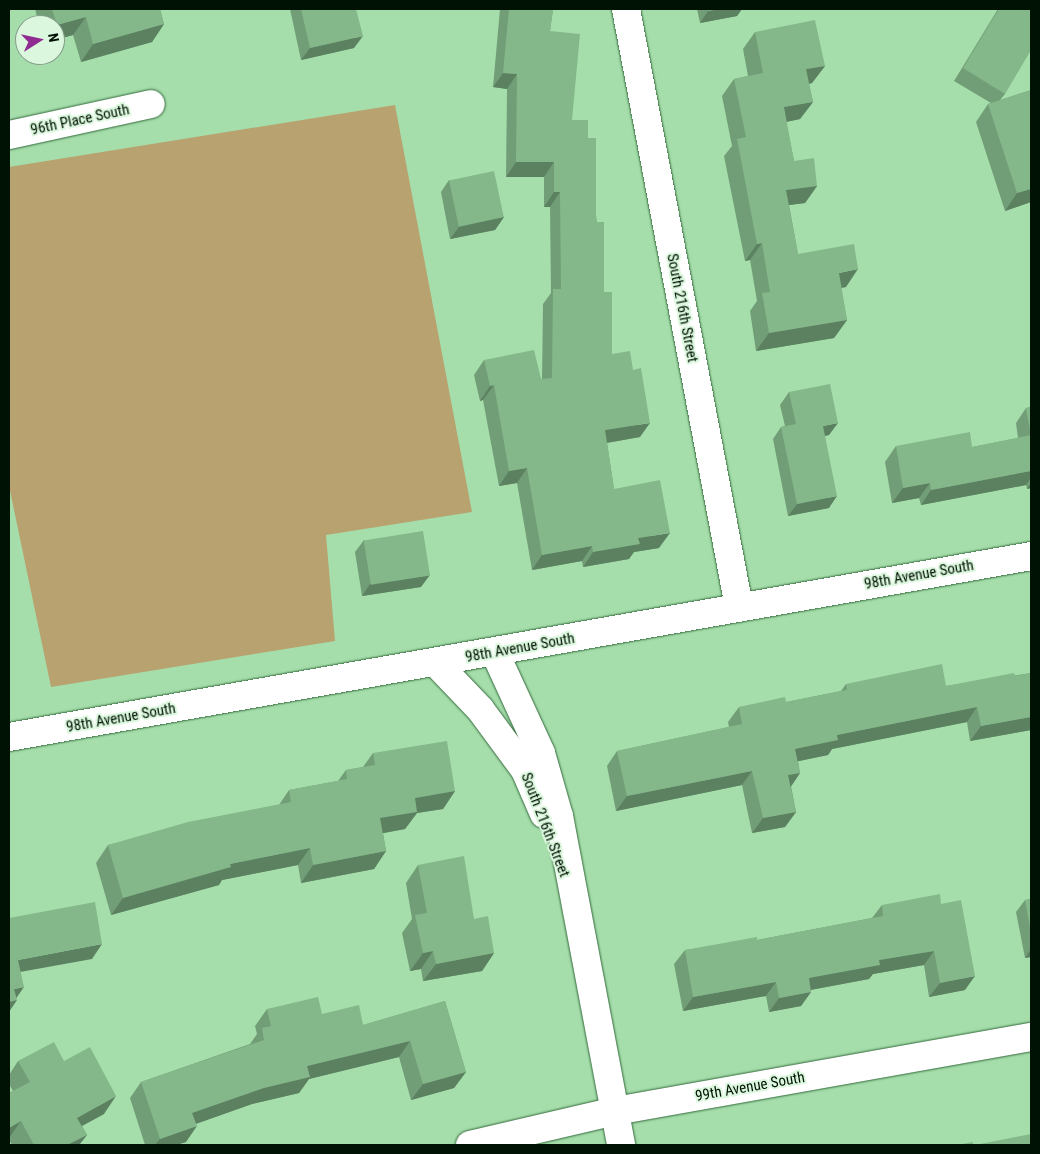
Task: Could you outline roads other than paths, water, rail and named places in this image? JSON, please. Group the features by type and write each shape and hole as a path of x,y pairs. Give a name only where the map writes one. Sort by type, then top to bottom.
{"street":[{"name":"South 216th Street","path":"626,9 738,607"},
{"name":"96th Place South","path":"9,135 151,104"},
{"name":"98th Avenue South","path":"9,737 495,653 738,607 1031,556"},
{"name":"South 216th Street","path":"495,653 541,753 559,816 621,1145"},
{"name":"South 216th Street","path":"436,663 480,709 525,770 549,827 573,898"},
{"name":"99th Avenue South","path":"470,1145 614,1112 1031,1037"}]}
